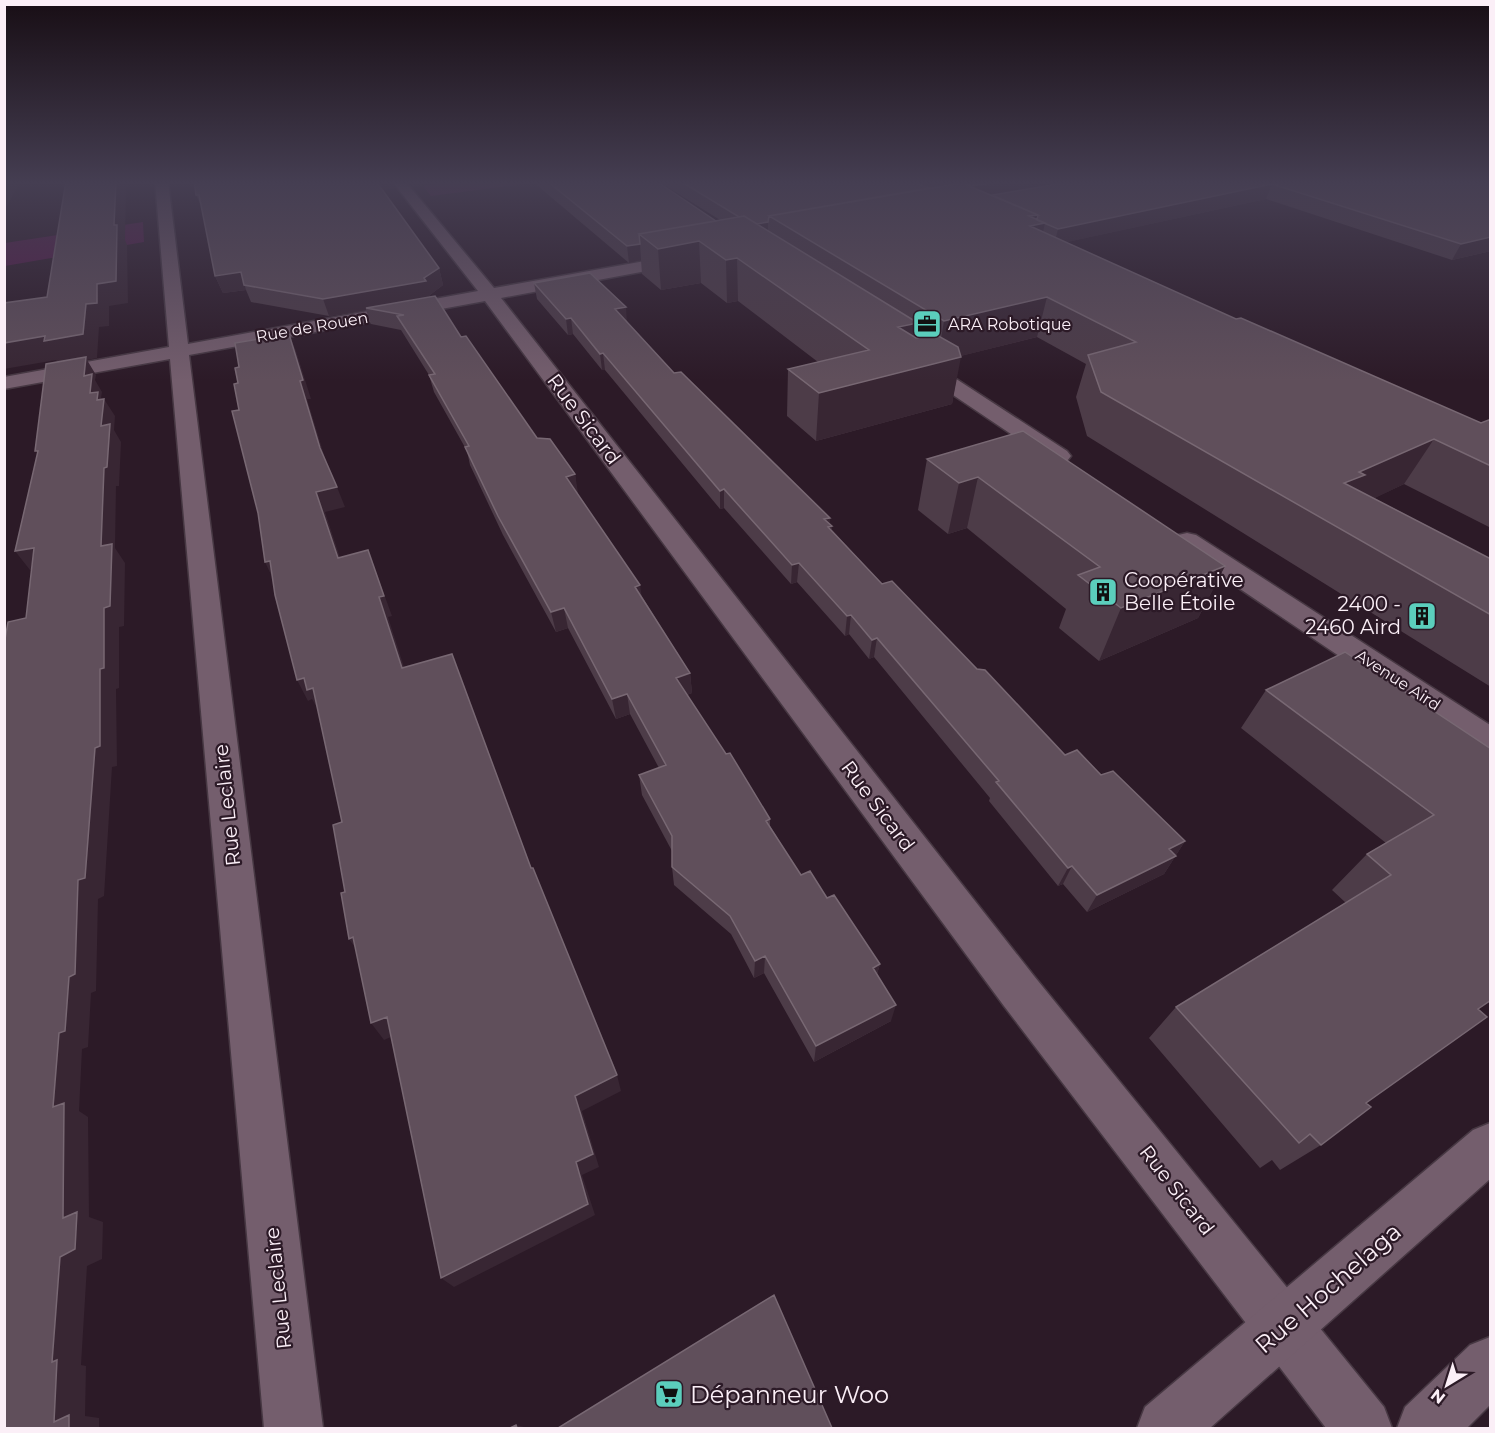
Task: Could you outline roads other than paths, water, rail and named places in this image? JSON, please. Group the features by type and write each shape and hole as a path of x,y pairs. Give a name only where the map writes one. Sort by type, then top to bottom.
{"street":[{"name":"Rue Leclaire","path":"168,248 293,1428"},
{"name":"Rue Sicard","path":"451,248 1019,991 1363,1428"},
{"name":"Rue de Rouen","path":"4,383 695,256"},
{"path":"903,353 1082,471"},
{"name":"Avenue Aird","path":"1172,531 1491,741"},
{"name":"Rue Hochelaga","path":"1166,1428 1491,1147"},
{"path":"1426,1428 1491,1365"}],"place":[{"name":"ARA Robotique","path":"927,324"},
{"name":"Coopérative Belle Étoile","path":"1103,592"},
{"name":"2400 - 2460 Aird","path":"1422,616"},
{"name":"Dépanneur Woo","path":"669,1394"}]}
